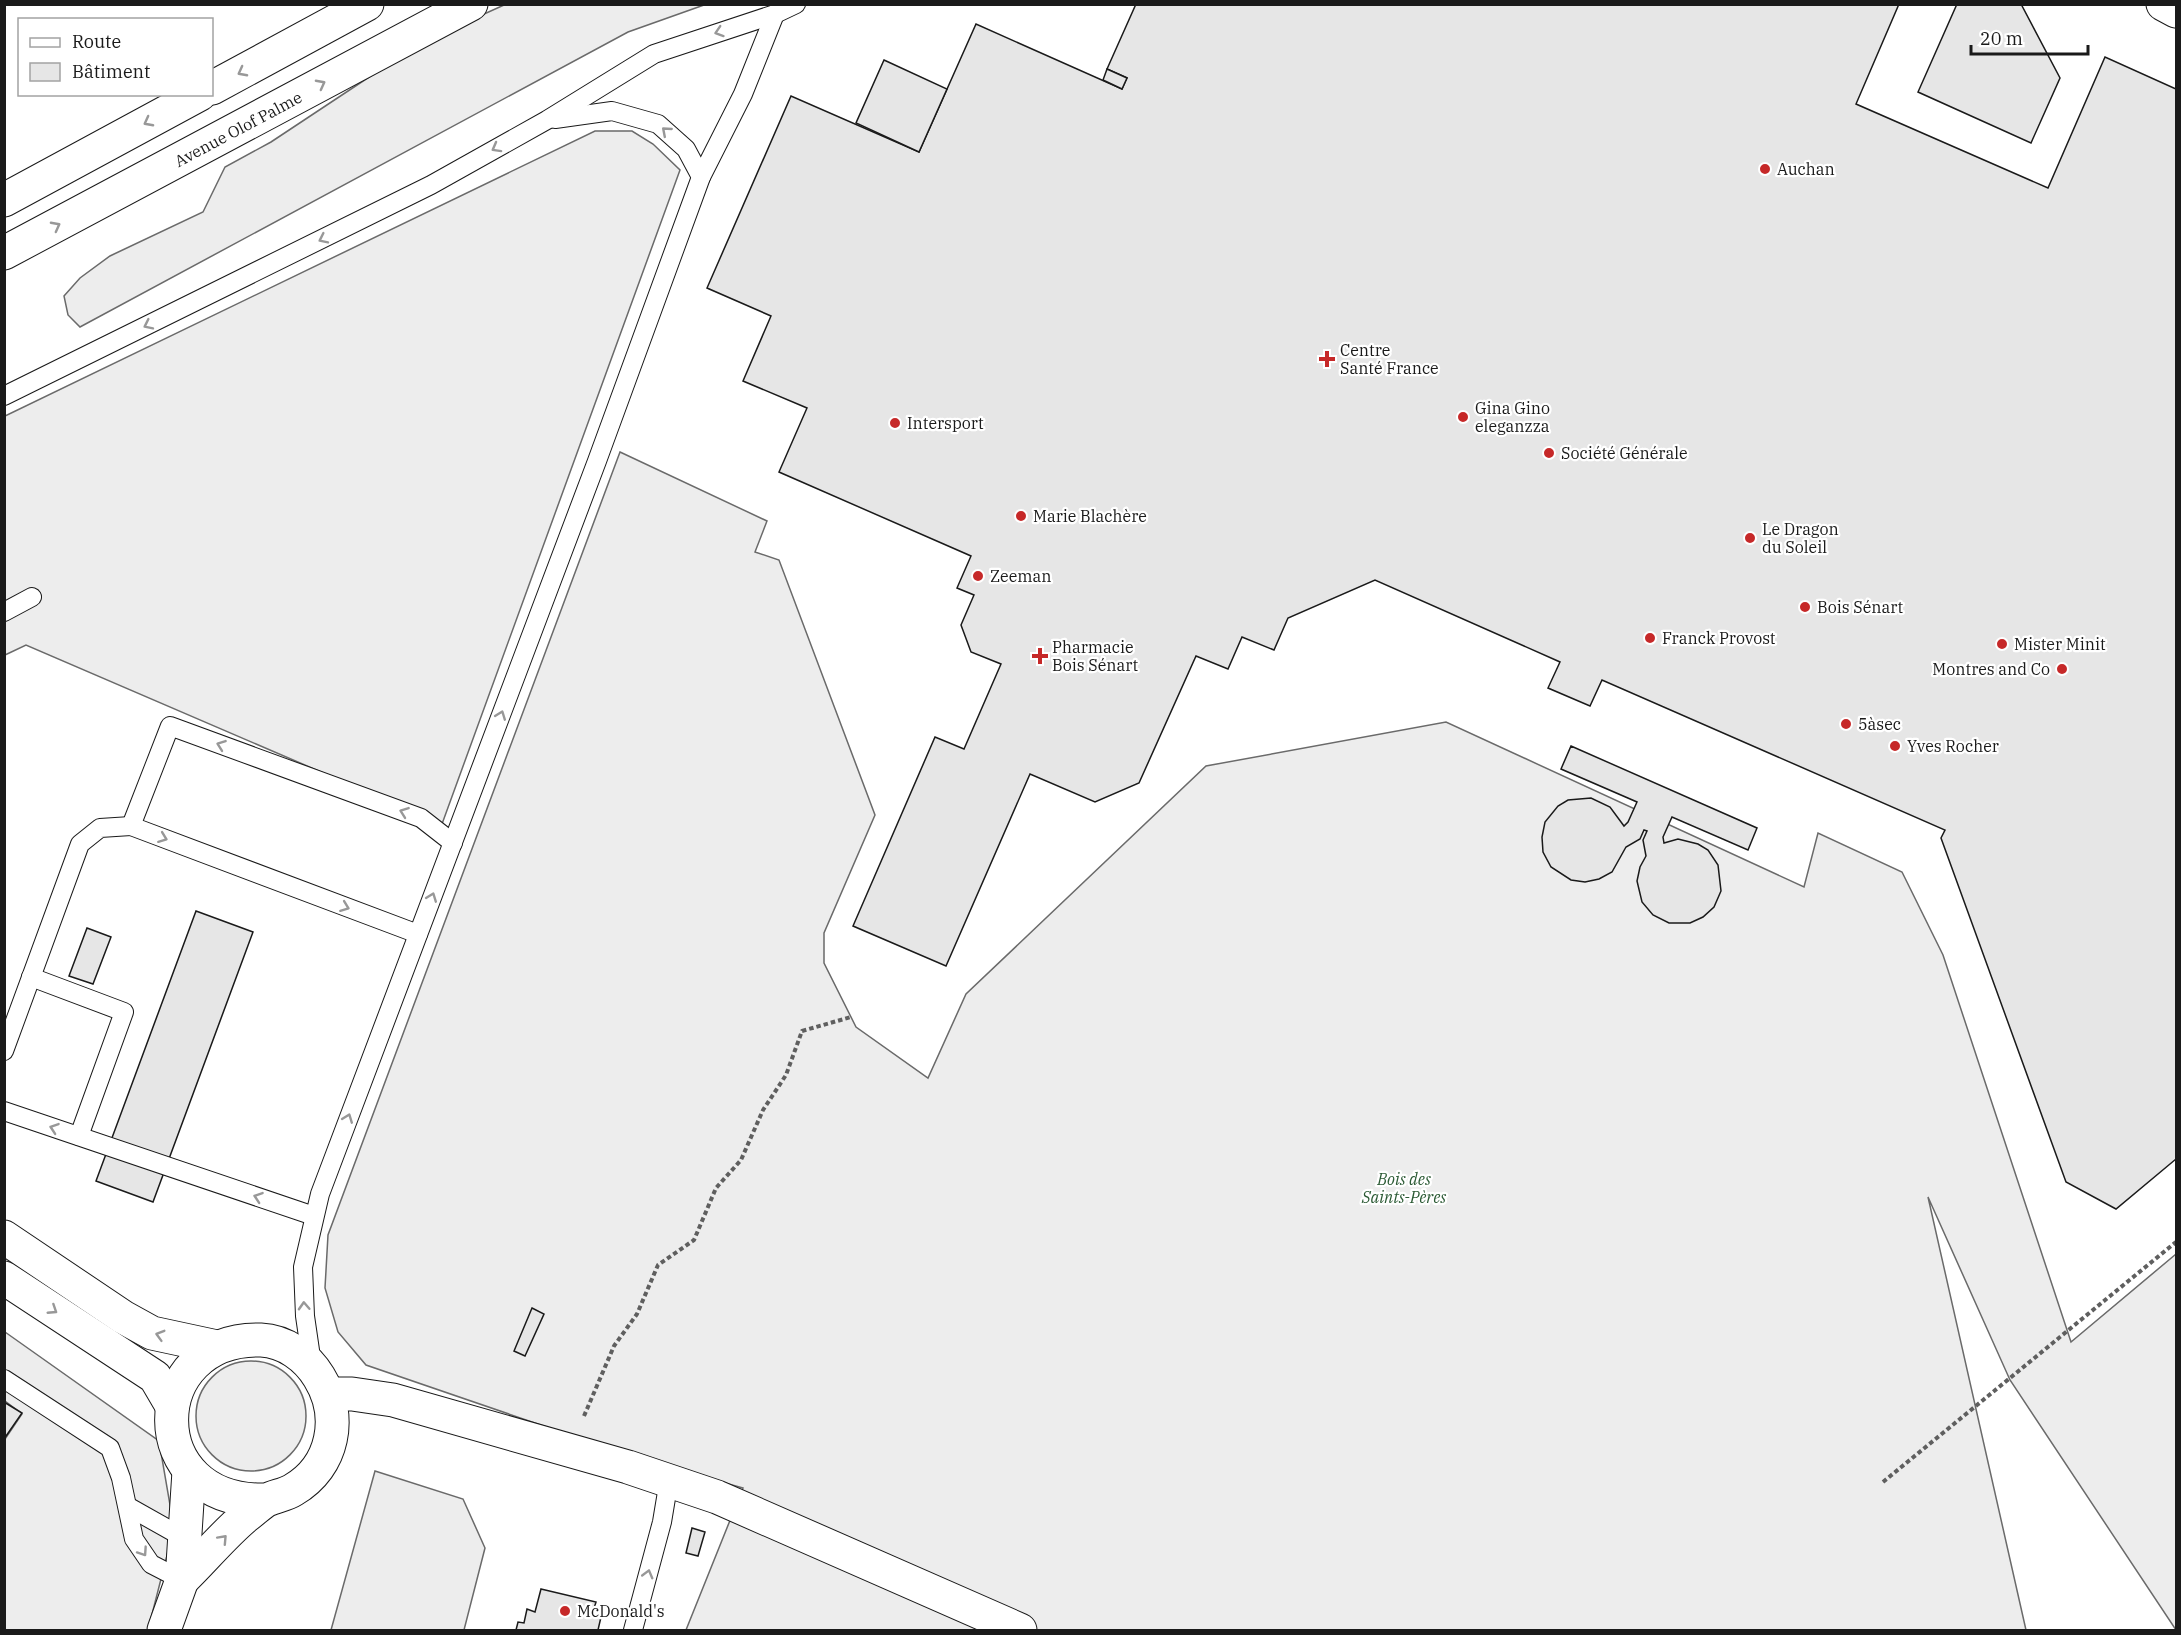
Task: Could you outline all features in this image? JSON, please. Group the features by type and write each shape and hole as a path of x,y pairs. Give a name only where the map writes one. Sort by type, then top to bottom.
{"street":[{"path":"213,87 368,4"},
{"name":"Avenue Olof Palme","path":"4,253 471,4"},
{"path":"2163,4 2176,11"},
{"path":"4,200 196,96"},
{"path":"4,1237 123,1317 152,1333 217,1347"},
{"path":"4,1278 155,1377 172,1406"},
{"path":"241,1340 267,1340 291,1348 312,1364 330,1394 334,1421 329,1449 315,1473 293,1491 266,1500 245,1501 224,1496 205,1486 189,1471 177,1451 172,1429 172,1406 181,1382 196,1362 217,1347 241,1340"},
{"path":"330,1394 352,1394 393,1400 669,1480 717,1497 1020,1630"},
{"path":"164,1630 182,1580 189,1471"},
{"path":"182,1580 239,1522 266,1500"}],"lane":[{"path":"4,396 419,191 547,120 654,54 775,14 795,4"},
{"path":"312,1364 305,1316 303,1267 314,1216 701,177 743,94 775,14"},
{"path":"547,120 612,111 658,124 687,149 701,177"},
{"path":"4,612 32,597"},
{"path":"131,826 170,726 421,818 453,843"},
{"path":"4,1051 80,844 100,828 131,826 418,934"},
{"path":"31,977 124,1012 79,1136"},
{"path":"4,1111 314,1216"},
{"path":"4,1379 110,1449 129,1507 134,1539 151,1564 182,1580"},
{"path":"633,1630 662,1522 669,1480"},
{"path":"129,1507 184,1538"}],"path":[{"path":"580,1425 614,1346 637,1314 658,1265 694,1240 716,1188 741,1160 763,1110 786,1075 802,1031 851,1017"},
{"path":"1884,1482 2176,1242"}],"shaded area":[{"path":"504,5 704,5 628,32 80,327 68,315 64,296 80,278 110,256 203,212 225,167 271,142 422,42"},
{"path":"595,131 632,131 653,144 680,170 442,824 26,645 5,655 5,416"},
{"name":"Bois des Saints-Pères","path":"620,452 767,521 755,552 779,560 875,815 824,933 824,963 856,1027 928,1078 966,994 1206,766 1446,722 1804,887 1818,833 1902,872 1943,955 2071,1342 2176,1254 2176,1630 2010,1380 1928,1197 2026,1630 686,1630 743,1488 643,1460 366,1365 338,1332 325,1288 328,1235"},
{"path":"5,1332 159,1441 174,1528 148,1630 5,1630 5,1439 22,1414 5,1401"},
{"path":"251,1361 272,1366 290,1377 301,1395 306,1416 301,1437 290,1455 272,1466 251,1471 230,1466 212,1455 201,1437 196,1416 201,1395 212,1377 230,1366"},
{"path":"375,1471 463,1499 485,1548 464,1630 331,1630"}],"building":[{"name":"Bois Sénart","path":"1136,4 1899,4 1856,104 2048,188 2105,57 2176,89 2176,1159 2116,1209 2066,1182 1941,838 1945,830 1602,680 1590,706 1548,688 1560,662 1375,580 1288,618 1274,650 1242,637 1228,669 1196,656 1139,783 1095,802 1030,774 946,966 853,926 935,737 964,749 1001,664 971,652 961,625 974,595 957,588 971,556 779,472 807,408 743,381 771,316 707,288 791,96 919,152 976,24 1122,89 1127,78 1107,69"},
{"path":"1957,4 2021,4 2060,78 2031,143 1918,92"},
{"path":"884,60 947,89 919,152 856,123"},
{"path":"1107,69 1127,78 1122,89 1103,80"},
{"path":"1571,746 1757,828 1748,850 1672,817 1663,837 1664,843 1678,839 1698,844 1708,850 1718,865 1721,891 1714,907 1703,917 1690,923 1669,923 1653,915 1642,902 1637,881 1640,867 1646,856 1643,840 1647,831 1644,830 1640,839 1626,847 1612,872 1599,879 1585,882 1571,880 1551,867 1543,852 1542,837 1545,822 1558,806 1568,800 1591,798 1610,807 1624,826 1637,802 1561,769"},
{"path":"196,911 253,932 153,1202 96,1181"},
{"path":"87,928 111,937 93,984 69,976"},
{"path":"532,1308 544,1314 525,1356 514,1351"},
{"path":"4,1402 22,1413 4,1439"},
{"path":"692,1528 705,1532 698,1556 686,1553"},
{"name":"McDonald's","path":"541,1589 596,1602 592,1615 601,1617 598,1630 516,1630 518,1622 524,1623 527,1609 535,1612"}],"place":[{"name":"Auchan","path":"1765,169"},
{"name":"Centre Santé France","path":"1327,359"},
{"name":"Gina Gino eleganzza","path":"1463,417"},
{"name":"Intersport","path":"895,423"},
{"name":"Société Générale","path":"1549,453"},
{"name":"Marie Blachère","path":"1021,516"},
{"name":"Le Dragon du Soleil","path":"1750,538"},
{"name":"Zeeman","path":"978,576"},
{"name":"Bois Sénart","path":"1805,607"},
{"name":"Franck Provost","path":"1650,638"},
{"name":"Mister Minit","path":"2002,644"},
{"name":"Pharmacie Bois Sénart","path":"1040,656"},
{"name":"Montres and Co","path":"2062,669"},
{"name":"5àsec","path":"1846,724"},
{"name":"Yves Rocher","path":"1895,746"},
{"name":"McDonald's","path":"565,1611"}]}
